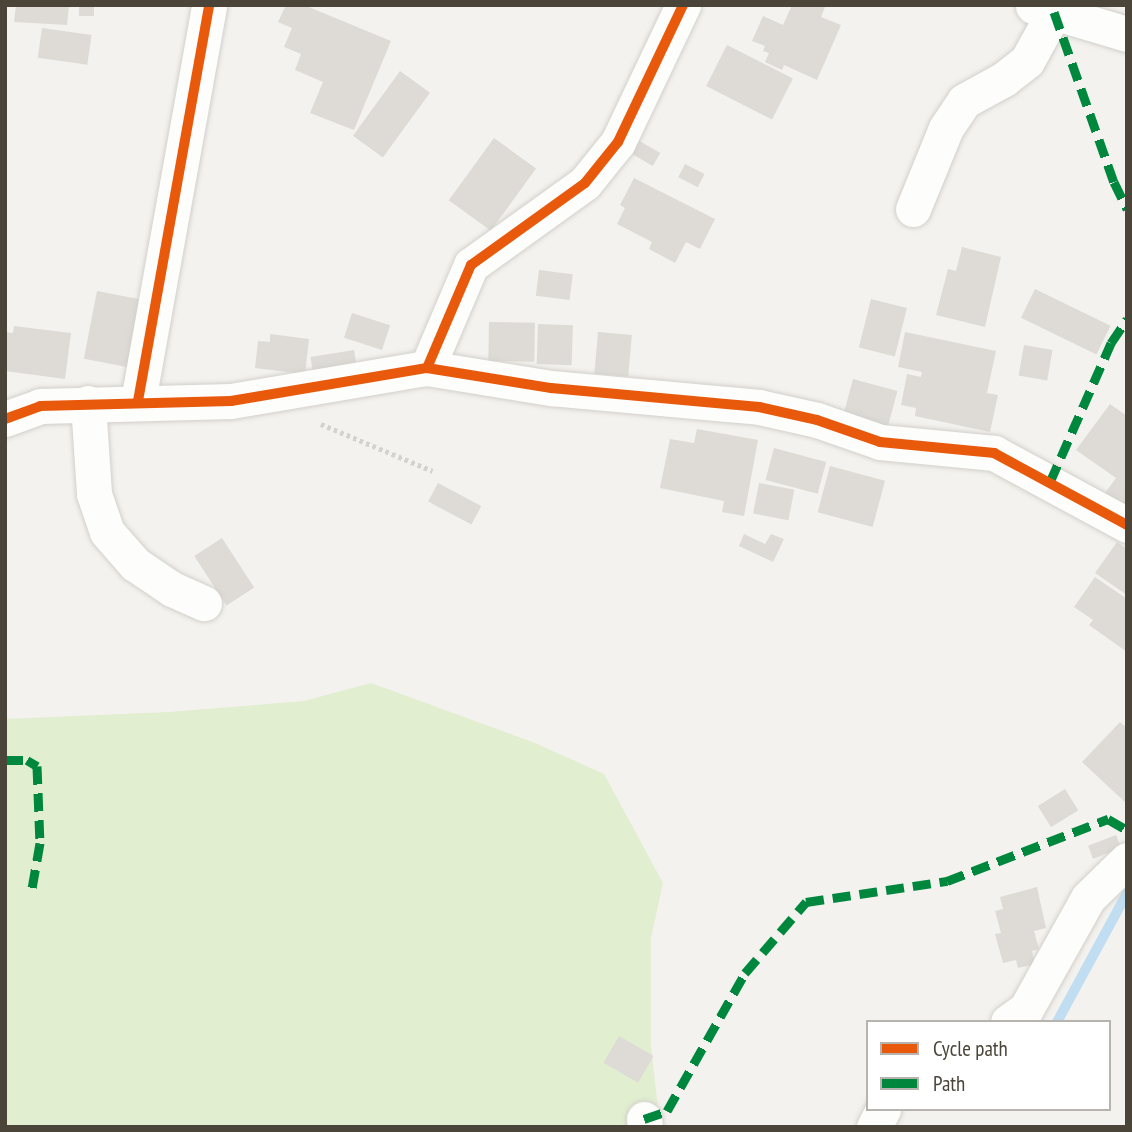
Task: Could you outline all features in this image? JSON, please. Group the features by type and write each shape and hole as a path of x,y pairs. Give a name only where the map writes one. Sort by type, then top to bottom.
{"street":[{"path":"138,401 209,5"},
{"path":"427,368 471,265 585,183 618,142 683,5"},
{"path":"913,209 946,128 964,101 1004,79 1027,61 1042,8 1127,34"},
{"path":"5,419 40,406 138,401 231,401 427,368 551,388 759,407 817,420 880,442 994,453 1127,525"},
{"path":"88,403 94,494 107,532 135,564 172,589 204,603"},
{"path":"1011,1020 1026,1009 1088,898 1127,860"},
{"path":"874,1127 882,1111"}],"path":[{"path":"309,419 433,471"}],"green space":[{"path":"371,683 535,743 604,774 663,883 651,938 651,1045 660,1127 5,1127 5,719 168,712 304,701"}],"building":[{"path":"16,5 69,5 67,25 14,22"},
{"path":"79,5 94,5 94,16 79,16"},
{"path":"286,5 304,5 391,41 354,130 310,113 323,82 295,70 301,54 284,47 292,28 278,22"},
{"path":"792,5 822,5 825,7 821,17 841,25 817,80 784,65 782,70 765,62 769,53 763,51 765,46 752,41 763,16 783,25"},
{"path":"42,28 92,35 87,65 38,58"},
{"path":"727,45 793,79 772,120 706,86"},
{"path":"400,71 430,93 383,157 353,136"},
{"path":"494,138 536,169 491,231 449,200"},
{"path":"636,139 660,153 653,166 628,152"},
{"path":"685,164 705,174 698,187 678,177"},
{"path":"634,178 715,219 700,249 686,242 675,263 649,249 652,242 617,224 625,208 620,205"},
{"path":"962,247 1001,257 985,327 936,315 948,269 956,271"},
{"path":"539,270 573,274 570,300 536,296"},
{"path":"1035,289 1110,326 1096,355 1021,318"},
{"path":"97,291 145,300 132,368 84,359"},
{"path":"871,299 907,308 895,356 859,348"},
{"path":"352,313 390,325 382,350 344,338"},
{"path":"489,322 535,323 534,362 488,361"},
{"path":"538,324 573,325 572,365 537,364"},
{"path":"14,326 71,333 65,379 5,371 5,332 13,333"},
{"path":"598,332 632,335 628,377 594,374"},
{"path":"905,332 996,351 987,393 998,395 990,432 915,416 916,408 901,405 907,374 921,377 922,372 898,367"},
{"path":"270,334 309,339 305,374 255,368 258,341 270,342"},
{"path":"1024,345 1053,350 1047,381 1019,376"},
{"path":"354,350 356,363 313,370 311,357"},
{"path":"853,379 897,391 888,426 844,414"},
{"path":"1110,404 1127,416 1127,508 1105,493 1116,478 1076,450"},
{"path":"697,429 758,440 744,516 722,512 724,501 660,488 670,439 694,443"},
{"path":"774,448 826,462 818,494 765,480"},
{"path":"830,466 885,481 873,527 818,512"},
{"path":"438,483 481,506 471,525 428,502"},
{"path":"759,483 794,490 788,520 753,513"},
{"path":"744,534 765,544 771,534 784,539 773,562 739,546"},
{"path":"222,538 254,587 226,605 194,556"},
{"path":"1117,542 1127,549 1127,595 1095,573"},
{"path":"1095,577 1127,599 1127,652 1089,625 1093,620 1074,607"},
{"path":"1120,722 1127,728 1127,804 1082,762"},
{"path":"1065,789 1078,810 1051,827 1038,806"},
{"path":"1116,835 1121,848 1093,859 1088,846"},
{"path":"1037,887 1046,928 1034,931 1039,949 1032,951 1035,964 1018,968 1016,960 1003,963 995,934 1001,933 995,911 1003,909 1000,897"},
{"path":"619,1036 654,1056 638,1083 604,1063"}],"waterway":[{"path":"1058,1020 1127,893"}],"marked path":[{"path":"1054,12 1114,182 1127,209"},
{"path":"1050,482 1111,343 1127,319"},
{"path":"5,760 27,760 37,766 40,843 31,894"},
{"path":"644,1119 667,1111 745,973 806,902 947,881 1108,819 1127,830"}],"cycle path":[{"path":"138,401 209,5"},
{"path":"427,368 471,265 585,183 618,142 683,5"},
{"path":"5,419 40,406 231,401 427,368 551,388 759,407 817,420 880,442 994,453 1127,525"}]}
